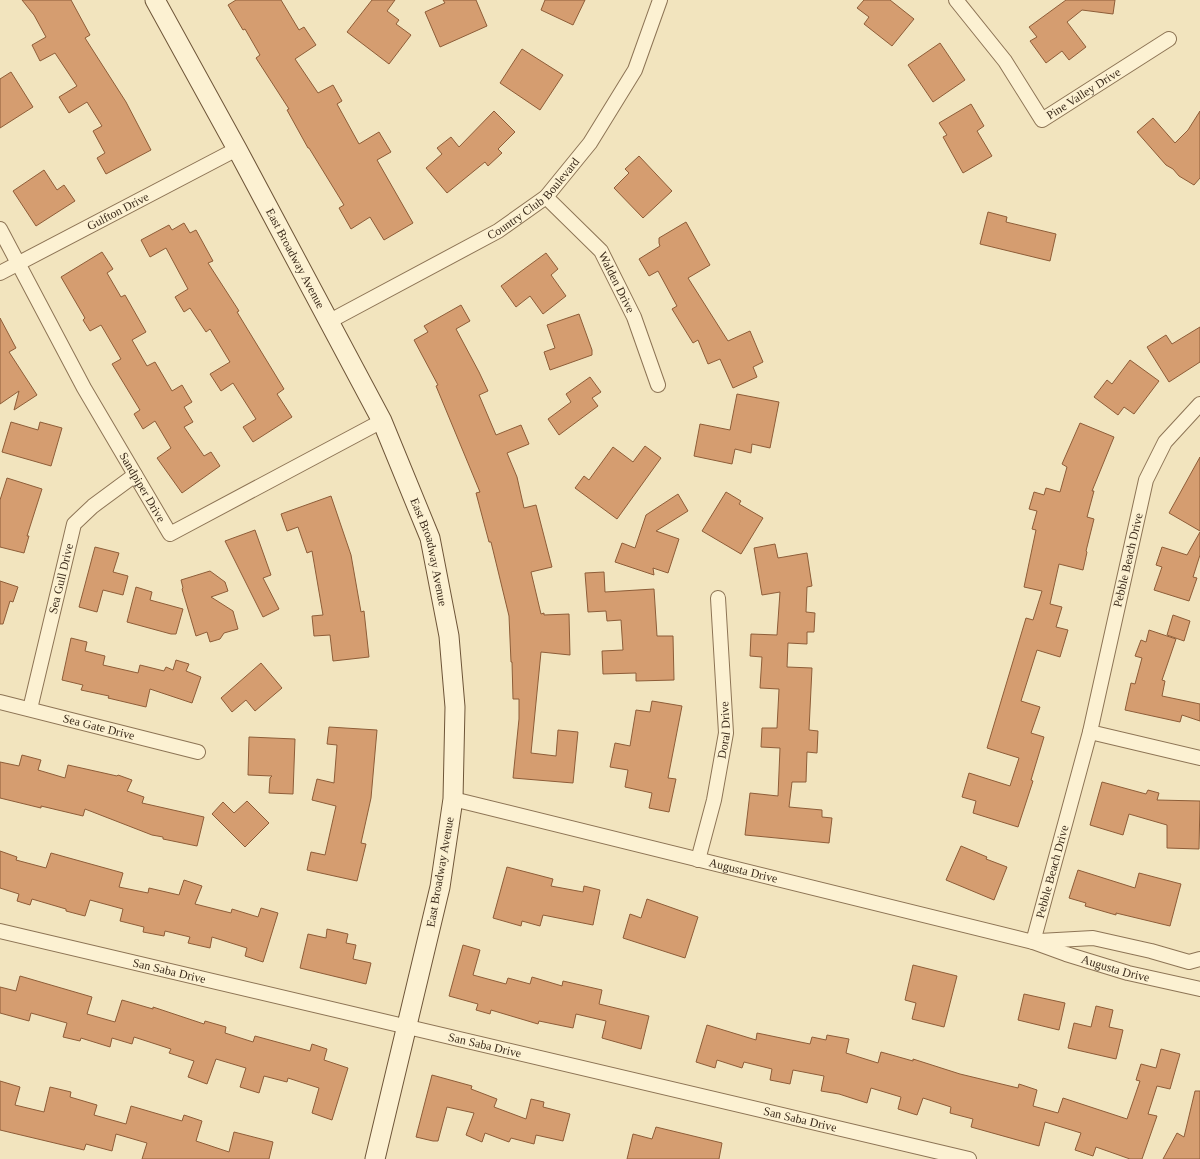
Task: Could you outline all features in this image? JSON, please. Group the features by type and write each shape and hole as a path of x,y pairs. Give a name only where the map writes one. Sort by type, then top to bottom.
{"street":[{"name":"East Broadway Avenue","path":"155,0 237,149 382,421 430,538 447,628 455,707 453,799 440,887 375,1159"},
{"name":"Country Club Boulevard","path":"328,322 498,231 546,198 590,144 635,70 660,0"},
{"name":"Pine Valley Drive","path":"956,0 1005,62 1042,120 1169,39"},
{"name":"Gulfton Drive","path":"0,273 237,149"},
{"name":"Walden Drive","path":"546,198 601,251 634,317 658,385"},
{"name":"Sandpiper Drive","path":"0,229 84,388 170,534 382,421"},
{"name":"Pebble Beach Drive","path":"1033,942 1090,732 1146,480 1165,442 1200,404"},
{"name":"Sea Gull Drive","path":"30,709 74,524 93,506 135,475"},
{"name":"Doral Drive","path":"698,860 714,800 726,733 718,598"},
{"name":"Sea Gate Drive","path":"0,702 198,752"},
{"path":"1090,732 1200,758"},
{"name":"Augusta Drive","path":"453,799 1033,942 1128,973 1200,989"},
{"name":"San Saba Drive","path":"0,931 407,1028 969,1159"},
{"name":"Augusta Drive","path":"1033,942 1093,938 1188,962 1200,959"}],"building":[{"path":"22,0 71,0 90,35 85,38 126,102 151,150 106,174 97,158 105,153 93,131 102,126 87,102 69,113 59,97 77,86 55,53 40,61 32,45 46,37 34,15"},
{"path":"236,0 281,0 299,30 304,27 316,45 295,59 318,93 333,85 342,101 337,104 359,144 379,132 391,152 377,160 413,223 384,240 370,217 351,229 339,208 344,205 308,148 287,110 289,109 256,58 260,55 245,29 243,30 228,5"},
{"path":"372,0 395,0 387,11 399,20 396,24 411,35 389,64 347,32"},
{"path":"443,0 476,0 487,26 440,47 425,12 445,3"},
{"path":"545,0 585,0 573,25 541,10"},
{"path":"864,0 890,0 914,19 892,46 864,24 869,17 857,8"},
{"path":"1066,0 1115,0 1113,14 1082,10 1067,22 1086,47 1069,60 1062,51 1046,63 1030,41 1037,37 1029,27"},
{"path":"940,43 965,80 933,102 908,65"},
{"path":"522,49 563,75 540,110 500,83"},
{"path":"11,72 33,107 0,128 0,79"},
{"path":"971,104 984,126 977,131 992,156 963,173 943,137 947,135 939,123"},
{"path":"494,111 515,132 498,149 502,153 488,166 485,162 447,193 426,168 442,154 437,148 451,137 459,147"},
{"path":"1200,111 1200,178 1194,185 1179,176 1173,169 1166,165 1137,132 1153,118 1175,143 1188,130"},
{"path":"639,156 672,191 643,218 614,188 629,173 625,169"},
{"path":"44,170 57,190 64,185 75,201 36,226 13,191"},
{"path":"988,212 1007,217 1006,222 1056,234 1050,261 980,244"},
{"path":"686,222 710,265 688,278 728,341 750,331 763,362 753,367 757,377 733,388 720,359 708,364 698,340 693,343 672,309 677,306 658,271 649,276 639,259 660,246 659,238"},
{"path":"184,223 190,233 196,230 213,261 208,263 239,311 237,312 284,389 277,394 292,417 253,442 243,427 256,419 233,383 221,391 210,374 230,362 210,329 206,332 190,308 184,312 175,297 188,289 166,248 150,257 141,240 169,225 172,230"},
{"path":"102,252 113,269 107,273 121,297 125,295 146,332 132,340 147,366 155,362 172,391 182,385 192,402 184,407 193,422 184,427 204,456 211,452 220,466 182,493 157,458 171,448 155,421 143,429 134,414 140,410 112,364 121,359 101,325 90,331 83,320 85,318 61,277"},
{"path":"546,253 558,269 551,275 566,296 543,314 530,296 516,307 501,286"},
{"path":"461,305 470,321 456,329 488,391 479,395 496,435 521,425 529,444 507,453 517,477 524,508 536,505 552,567 531,572 541,614 569,614 570,655 541,652 531,753 556,756 558,730 578,732 573,783 513,778 519,719 519,699 513,699 509,616 491,542 489,542 476,493 480,492 436,386 438,385 414,340 428,332 424,326"},
{"path":"579,314 592,350 592,355 550,370 544,352 555,348 547,325"},
{"path":"0,318 16,348 9,352 37,395 14,410 19,391 0,404"},
{"path":"1200,327 1200,362 1169,382 1147,347 1166,335 1172,344"},
{"path":"1130,360 1159,381 1134,414 1124,407 1118,415 1094,397 1107,380 1112,384"},
{"path":"590,377 601,392 592,398 598,406 559,435 548,419 571,402 566,394"},
{"path":"737,394 779,402 770,448 752,444 751,453 735,449 732,464 694,456 700,424 730,430"},
{"path":"11,422 38,430 40,422 62,428 51,466 2,452"},
{"path":"1080,423 1114,437 1092,491 1094,491 1087,517 1094,519 1083,570 1059,564 1050,604 1062,607 1056,627 1068,630 1060,657 1037,650 1021,701 1040,707 1031,733 1044,737 1031,780 1033,781 1018,827 973,813 976,801 962,797 969,773 1010,786 1019,758 987,748 1026,618 1033,620 1042,591 1024,587 1036,530 1032,529 1037,511 1029,509 1034,492 1044,495 1046,488 1060,492 1067,467 1062,464"},
{"path":"645,446 661,458 617,519 575,488 584,476 589,480 613,447 633,462"},
{"path":"1200,457 1200,531 1169,513"},
{"path":"7,478 42,489 27,536 29,536 24,553 0,547 0,500"},
{"path":"726,492 741,501 739,504 763,518 741,554 702,531"},
{"path":"678,494 688,511 656,531 679,539 668,573 653,568 654,575 615,562 622,543 635,548 646,515"},
{"path":"331,496 351,555 361,612 364,611 369,657 333,661 330,635 314,636 312,616 323,615 312,551 307,553 298,527 287,531 281,514"},
{"path":"255,530 271,575 263,578 279,609 263,617 225,541"},
{"path":"1200,532 1200,555 1193,577 1197,578 1189,601 1154,590 1162,567 1156,565 1162,547 1187,555"},
{"path":"775,544 778,558 807,553 812,586 807,587 806,612 815,613 814,632 807,632 807,644 788,643 787,667 812,668 809,730 818,731 817,753 807,752 806,782 792,782 789,807 822,810 822,817 832,818 829,843 745,835 750,793 778,796 780,748 761,747 762,728 777,728 779,689 760,688 762,657 750,656 751,634 777,635 780,592 762,595 754,548"},
{"path":"95,547 119,553 113,572 128,576 123,595 103,590 97,612 79,607"},
{"path":"210,571 225,582 228,591 211,597 233,611 238,629 224,633 220,639 210,642 207,632 196,636 182,589 181,580"},
{"path":"604,572 605,592 654,589 657,636 673,636 674,680 636,681 636,673 603,674 602,651 623,650 621,620 607,621 606,611 588,612 585,573"},
{"path":"0,581 18,587 13,602 10,601 3,624 0,624"},
{"path":"136,587 152,592 150,600 183,609 176,634 127,622"},
{"path":"1173,615 1190,621 1184,641 1167,635"},
{"path":"1149,630 1176,639 1162,680 1165,681 1162,696 1200,704 1200,721 1182,715 1180,722 1125,710 1131,683 1135,684 1142,658 1135,656 1141,640 1146,642"},
{"path":"71,638 87,642 85,651 105,656 103,665 138,673 140,665 164,671 166,667 173,670 176,660 189,664 186,671 201,677 192,703 150,689 146,707 108,698 109,696 81,690 83,685 62,680"},
{"path":"261,663 282,688 255,711 246,700 232,712 221,698"},
{"path":"652,701 682,706 668,778 676,779 669,812 649,808 652,793 625,787 628,770 610,767 615,743 630,746 636,710 650,712"},
{"path":"329,727 377,730 371,798 361,843 366,844 357,881 307,870 311,852 325,855 336,806 312,800 317,779 334,783 337,745 327,744"},
{"path":"249,737 295,739 293,794 269,793 270,778 272,776 248,775"},
{"path":"22,755 41,760 38,770 65,778 68,765 118,775 132,780 127,791 144,797 142,803 204,817 197,846 163,839 163,837 152,835 85,809 83,816 0,798 0,762 19,766"},
{"path":"1102,782 1146,794 1148,790 1159,793 1157,800 1200,801 1199,849 1167,848 1167,825 1129,814 1123,835 1090,825"},
{"path":"247,801 269,823 245,847 212,814 223,802 234,813"},
{"path":"961,846 987,857 986,859 1007,867 994,900 946,880"},
{"path":"0,851 17,857 16,860 46,868 51,853 123,873 119,887 148,893 149,888 179,895 184,880 202,886 195,904 231,913 232,909 258,917 261,908 278,913 263,962 245,956 247,948 212,937 210,948 188,943 190,937 165,931 164,936 143,932 144,927 120,921 123,909 90,900 85,916 32,899 30,905 17,901 19,894 0,888"},
{"path":"507,867 553,879 551,886 583,892 584,886 600,890 593,925 543,915 540,926 522,921 521,926 493,918"},
{"path":"1078,870 1135,888 1139,873 1181,884 1170,926 1116,913 1116,915 1085,906 1086,903 1069,898"},
{"path":"647,899 698,917 685,958 623,938 630,914 641,918"},
{"path":"327,929 348,934 346,943 356,945 353,959 371,963 366,984 300,968 308,934 326,938"},
{"path":"463,945 480,950 473,975 506,984 508,978 530,984 532,977 562,986 563,981 602,990 599,1004 649,1016 641,1049 602,1038 606,1021 576,1014 573,1028 539,1021 538,1024 491,1010 490,1014 476,1010 478,1004 449,996"},
{"path":"913,965 957,976 944,1027 912,1019 916,1003 905,1000"},
{"path":"20,976 92,997 87,1014 115,1022 122,1000 153,1009 153,1007 204,1024 205,1021 226,1027 225,1033 253,1042 255,1036 310,1051 312,1044 327,1049 324,1060 348,1068 332,1120 312,1113 319,1088 288,1078 287,1082 264,1076 259,1093 240,1087 246,1068 216,1059 207,1084 188,1077 194,1061 169,1053 171,1049 134,1037 132,1044 112,1038 110,1047 81,1038 80,1041 63,1037 67,1023 31,1013 29,1021 0,1013 0,987 16,991"},
{"path":"1024,994 1065,1003 1059,1030 1018,1020"},
{"path":"1096,1006 1113,1010 1109,1027 1123,1030 1116,1059 1068,1048 1074,1023 1091,1027"},
{"path":"707,1025 756,1040 757,1033 810,1044 812,1037 826,1040 827,1035 849,1039 846,1053 878,1063 881,1052 913,1061 913,1059 960,1074 1018,1088 1019,1084 1037,1090 1033,1106 1058,1113 1063,1098 1127,1119 1140,1081 1136,1080 1141,1064 1156,1068 1161,1049 1180,1054 1170,1089 1157,1086 1148,1114 1157,1116 1142,1159 1130,1159 1096,1147 1093,1156 1075,1150 1081,1133 1045,1122 1039,1146 971,1127 973,1119 950,1113 951,1107 923,1098 917,1115 898,1109 901,1097 871,1088 867,1103 839,1094 821,1091 824,1076 793,1070 790,1084 770,1080 772,1069 744,1062 742,1068 717,1060 715,1068 696,1062"},
{"path":"432,1075 472,1086 471,1089 497,1099 494,1107 526,1119 531,1099 544,1102 543,1107 570,1114 563,1141 536,1135 534,1144 511,1138 509,1142 485,1133 482,1142 466,1135 474,1113 447,1107 438,1141 416,1137"},
{"path":"0,1081 20,1087 15,1105 44,1112 50,1087 71,1092 70,1097 97,1105 94,1115 126,1124 131,1106 182,1121 184,1115 202,1121 196,1141 229,1152 234,1132 273,1142 269,1159 142,1159 147,1143 116,1134 112,1151 86,1144 84,1150 0,1130"},
{"path":"1195,1091 1200,1091 1200,1159 1163,1159 1177,1133 1184,1137"},
{"path":"656,1127 722,1143 719,1159 627,1159 633,1134 652,1139"}]}
